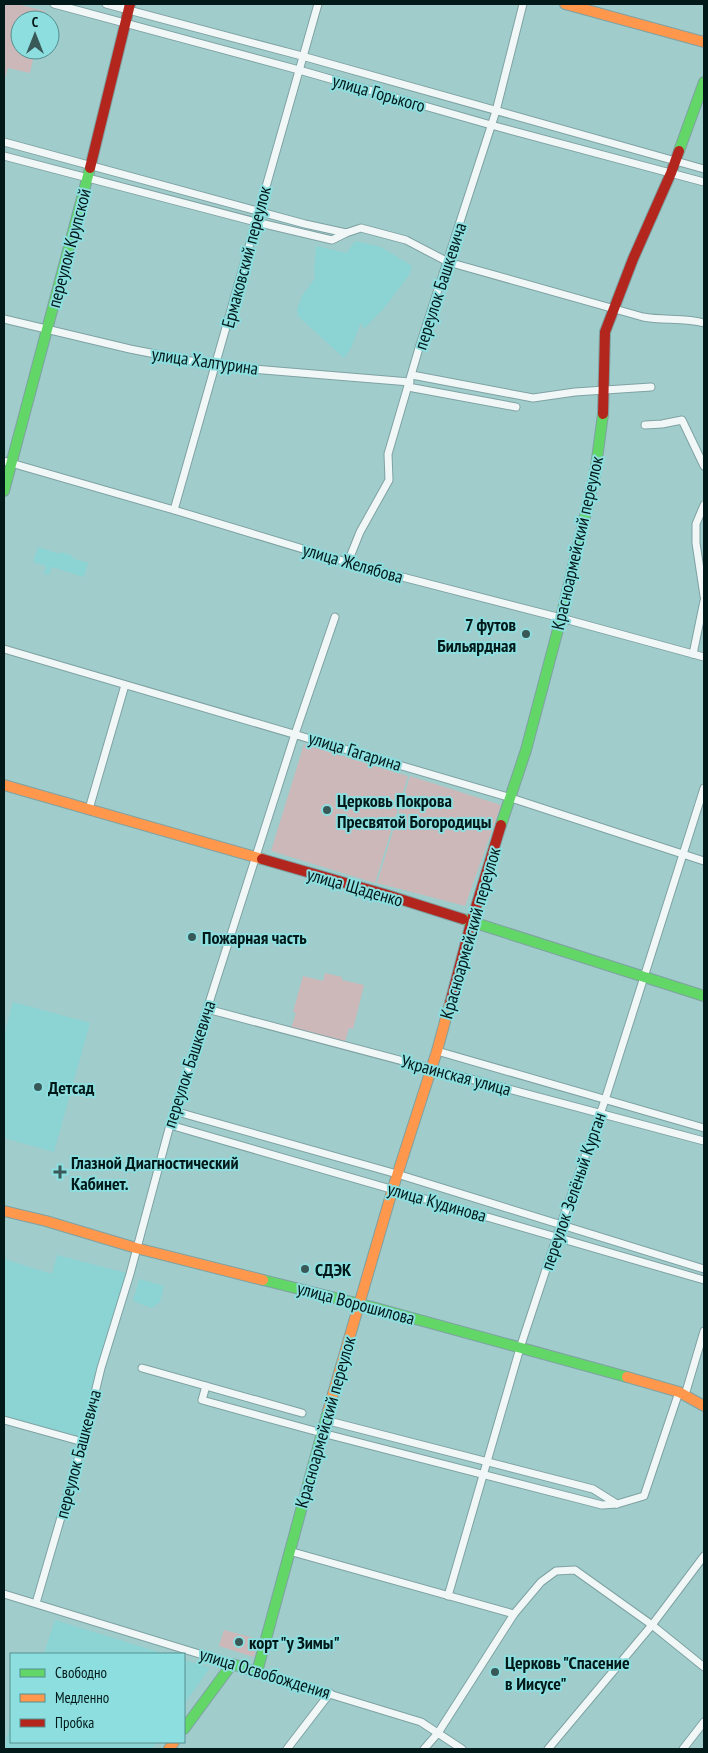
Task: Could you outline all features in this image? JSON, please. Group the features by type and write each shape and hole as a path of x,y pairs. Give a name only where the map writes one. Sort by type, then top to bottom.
{"street":[{"name":"улица Горького","path":"54,4 126,22 492,125 704,182"},
{"name":"улица Горького","path":"106,4 129,7 704,169"},
{"name":"Ермаковский переулок","path":"174,510 318,4"},
{"name":"переулок Башкевича","path":"348,562 360,532 390,480 388,454 419,348 492,125 523,4"},
{"path":"565,4 704,42"},
{"name":"переулок Крупской","path":"4,490 7,462 88,178 129,7"},
{"name":"Красноармейский переулок","path":"257,1672 325,1420 397,1174 437,1051 471,923 526,750 562,618 595,474 605,390 605,332 632,259 671,172 704,82"},
{"path":"4,142 305,224 346,233"},
{"path":"4,156 332,240 361,228 406,240 448,262 614,308 658,320 682,320 704,323"},
{"name":"улица Халтурина","path":"4,319 130,349 216,366 410,381 533,398 651,387"},
{"path":"410,381 516,407"},
{"path":"645,425 682,420 704,466"},
{"name":"улица Желябова","path":"7,462 348,562 704,657"},
{"path":"704,506 696,524 696,543 704,596"},
{"path":"693,654 704,601"},
{"name":"переулок Башкевича","path":"36,1603 83,1442 174,1111 257,858 295,734 335,617"},
{"name":"улица Гагарина","path":"4,648 511,798 704,861"},
{"path":"89,809 125,685"},
{"name":"улица Щаденко","path":"4,784 384,894 704,996"},
{"name":"переулок Зелёный Курган","path":"448,1596 520,1348 600,1113 704,788"},
{"name":"Украинская улица","path":"207,1009 704,1141"},
{"name":"Украинская улица","path":"437,1051 704,1128"},
{"name":"улица Кудинова","path":"174,1111 397,1174 704,1269"},
{"name":"улица Кудинова","path":"170,1125 393,1188 704,1280"},
{"name":"улица Ворошилова","path":"4,1211 46,1221 136,1248 359,1303 682,1394 704,1406"},
{"path":"206,1386 202,1400 596,1504 616,1504 644,1496 704,1331"},
{"path":"142,1368 302,1413"},
{"path":"4,1420 83,1442"},
{"path":"325,1420 594,1489 616,1504"},
{"path":"289,1551 514,1614"},
{"path":"548,1749 652,1625 704,1556"},
{"path":"424,1749 438,1733 514,1614 548,1576 556,1571 576,1570 652,1625 704,1666"},
{"name":"улица Освобождения","path":"4,1594 421,1722 462,1749"},
{"path":"185,1728 232,1664"},
{"path":"287,1749 330,1693"},
{"path":"683,1749 704,1722"}],"shaded area":[{"path":"4,4 17,4 41,10 10,10 10,60 33,60 30,73 8,68 4,82"},
{"path":"355,241 381,247 412,266 409,275 385,307 364,329 361,322 351,348 344,358 298,316 297,310 302,296 315,278 316,246 347,253"},
{"path":"38,547 60,554 61,552 88,563 84,577 52,567 49,575 44,574 46,566 33,562"},
{"path":"304,744 408,776 375,883 271,851"},
{"path":"410,776 501,805 465,906 377,883"},
{"path":"325,973 342,977 342,980 364,985 353,1029 349,1028 345,1042 291,1028 296,1013 293,1012 303,976 323,981"},
{"name":"Детсад","path":"13,1002 90,1023 54,1152 4,1138 4,1036"},
{"path":"57,1255 130,1274 83,1442 4,1420 4,1259 52,1274"},
{"path":"139,1279 164,1286 160,1302 152,1308 133,1301"},
{"path":"55,1620 162,1653 44,1653"},
{"name":"корт \"у Зимы\"","path":"224,1630 258,1639 254,1657 219,1646"},
{"path":"185,1660 210,1668 185,1703"},
{"path":"10,1725 10,1743 156,1743 152,1749 4,1749"}],"traffic: fast":[{"path":"679,151 704,82"},
{"path":"4,491 90,168"},
{"path":"501,825 526,750 561,618 595,474 603,414"},
{"path":"463,919 704,996"},
{"path":"263,1280 372,1307 627,1377"},
{"path":"185,1728 232,1664 257,1672 328,1411"}],"traffic: slow":[{"path":"565,4 704,42"},
{"path":"4,785 262,859"},
{"path":"328,1411 393,1188 437,1051 450,1003"},
{"path":"4,1211 46,1221 136,1248 263,1280"},
{"path":"627,1377 679,1392 704,1406"},
{"path":"169,1749 173,1743"}],"traffic: jam":[{"path":"90,168 130,4"},
{"path":"603,414 605,332 633,259 679,151"},
{"path":"450,1003 471,923 501,825"},
{"path":"262,859 463,919"}],"place":[{"name":"7 футов Бильярдная","path":"526,634"},
{"name":"Церковь Покрова Пресвятой Богородицы","path":"327,810"},
{"name":"Пожарная часть","path":"192,937"},
{"name":"Детсад","path":"38,1087"},
{"name":"Глазной Диагностический Кабинет.","path":"60,1172"},
{"name":"СДЭК","path":"305,1269"},
{"name":"корт \"у Зимы\"","path":"239,1642"},
{"name":"Церковь \"Спасение в Иисусе\"","path":"495,1672"}]}
